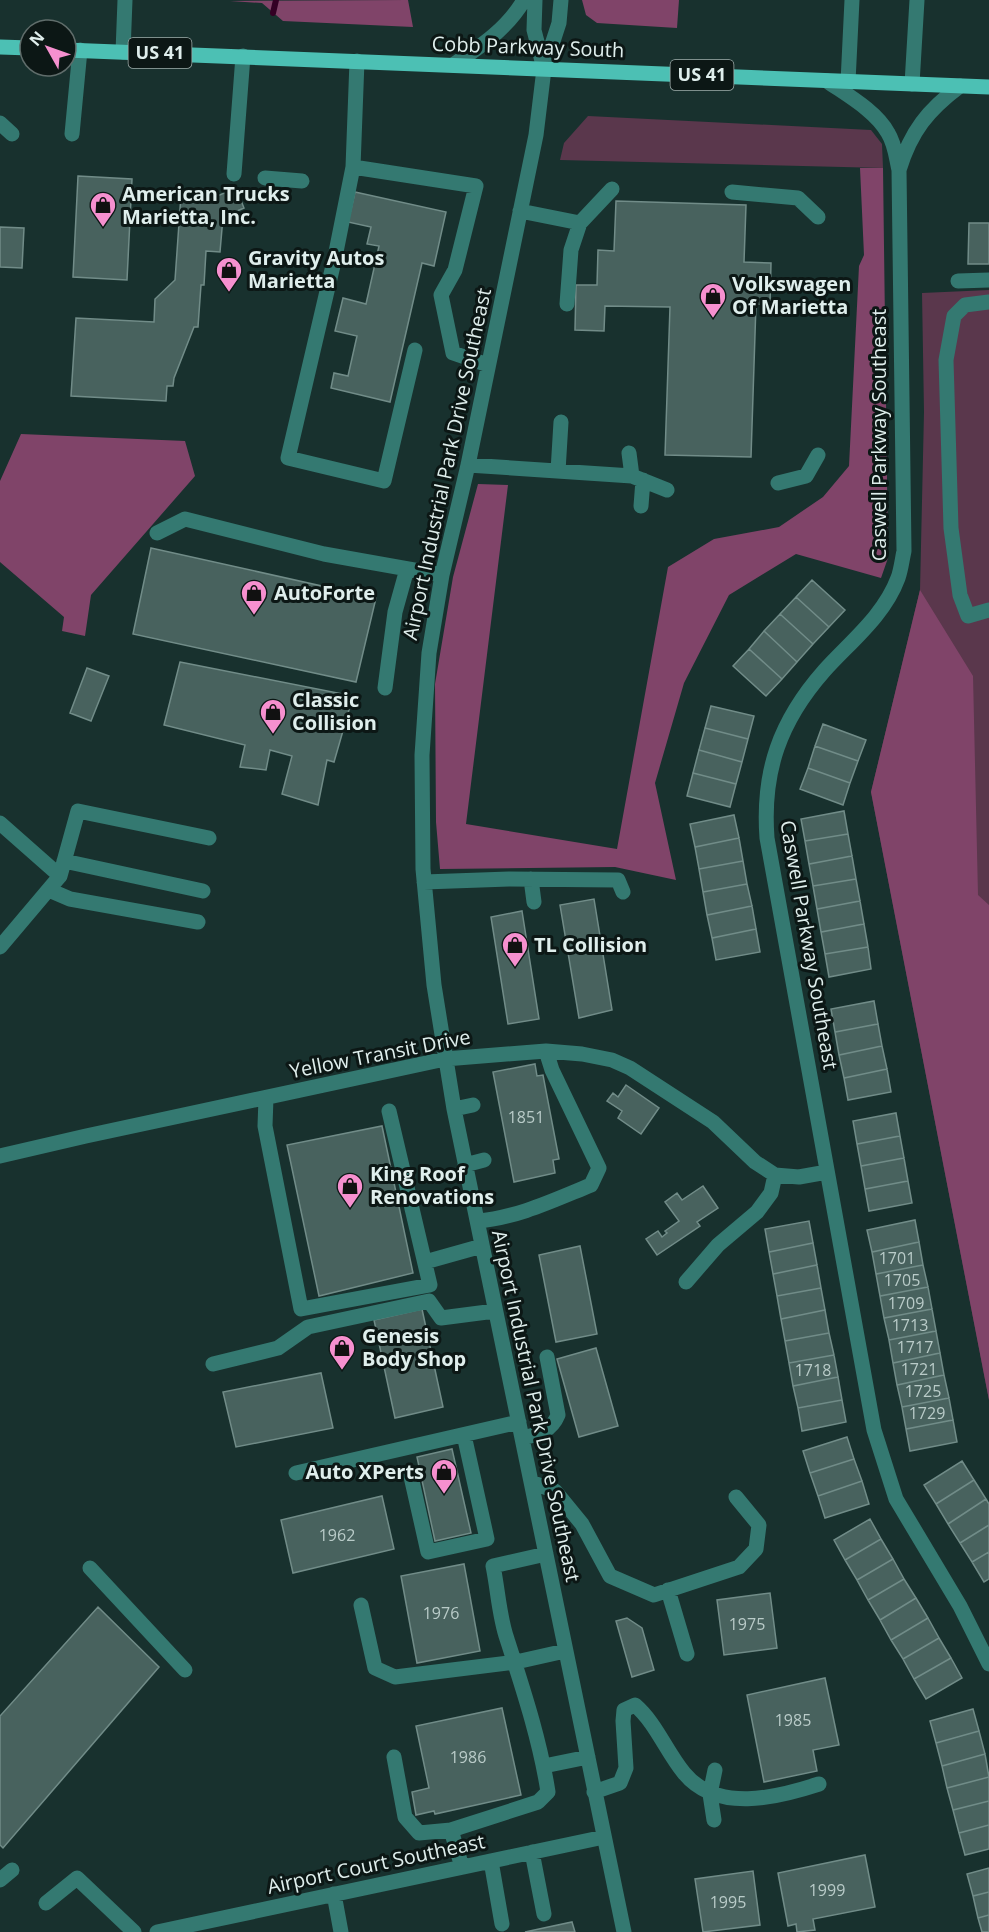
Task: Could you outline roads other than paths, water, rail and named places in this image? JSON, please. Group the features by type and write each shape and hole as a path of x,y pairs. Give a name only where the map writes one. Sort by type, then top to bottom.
{"main road":[{"path":"0,47 18,48"},
{"name":"Cobb Parkway South","path":"78,50 989,87"}],"street":[{"path":"123,52 125,0"},
{"path":"453,65 507,25 524,0"},
{"path":"535,0 534,30 544,69"},
{"path":"544,69 560,23 561,0"},
{"path":"848,82 852,0"},
{"path":"912,84 917,0"},
{"path":"234,174 243,56"},
{"path":"357,61 353,167 335,257 288,458 384,481 415,350"},
{"name":"Airport Industrial Park Drive Southeast","path":"544,69 536,135 468,465 442,575 429,653 422,755 424,882 434,985 454,1109 624,1932"},
{"path":"72,134 73,78"},
{"name":"Caswell Parkway Southeast","path":"827,81 860,104 882,124 890,135 899,170 903,551 898,578 884,605 818,678 789,718 771,765 765,810 773,875 874,1430 896,1499 960,1606 989,1664"},
{"name":"Caswell Parkway Southeast","path":"899,170 909,141 921,123 960,86"},
{"path":"0,123 12,134"},
{"path":"353,167 476,186 455,270 441,295 453,353 488,364"},
{"path":"265,178 302,181"},
{"path":"567,304 571,250 580,223 612,189"},
{"path":"732,192 798,198 818,217"},
{"path":"520,211 580,223"},
{"path":"958,281 989,280"},
{"path":"989,302 965,306 954,316 946,360 951,528 960,595 968,616 989,610"},
{"path":"558,471 561,422"},
{"path":"629,453 638,478 641,506"},
{"path":"778,483 806,476 818,455"},
{"path":"468,465 638,478 667,490"},
{"path":"157,533 185,519 324,554 442,575"},
{"path":"385,688 395,612 407,569"},
{"path":"0,948 48,890 62,868 78,812 209,837"},
{"path":"0,823 62,868 203,891"},
{"path":"424,882 531,879 618,880 623,892"},
{"path":"531,879 534,902"},
{"path":"48,890 70,899 198,922"},
{"path":"477,1221 494,1220 534,1208 591,1185 599,1168 552,1070 546,1051"},
{"name":"Yellow Transit Drive","path":"0,1156 445,1059 546,1051 582,1053 612,1060 630,1068 713,1122 754,1162 775,1175"},
{"path":"266,1098 265,1126 301,1309 430,1285 389,1111"},
{"path":"454,1109 473,1105"},
{"path":"465,1165 484,1160"},
{"path":"686,1282 718,1245 757,1212 771,1194 775,1175 799,1177 827,1173"},
{"path":"425,1262 482,1246"},
{"path":"213,1364 278,1348 308,1327 429,1301 441,1318 495,1311"},
{"path":"522,1438 544,1432 555,1423 558,1415 547,1357"},
{"path":"296,1473 519,1422"},
{"path":"410,1472 428,1552 487,1539 464,1435"},
{"path":"531,1482 555,1491 582,1524 610,1576 654,1595 739,1567 756,1549 759,1524 736,1497"},
{"path":"394,1757 405,1817 419,1833 451,1830 538,1802 548,1792 544,1766 516,1662 506,1638 493,1566 546,1554"},
{"path":"90,1568 185,1670"},
{"path":"668,1590 687,1654"},
{"path":"362,1605 375,1668 395,1677 516,1662 565,1651"},
{"path":"594,1792 620,1783 626,1768 624,1710 634,1705 646,1714 685,1774 710,1794 742,1800 789,1794 819,1784"},
{"path":"544,1766 588,1756"},
{"path":"714,1820 710,1794 715,1770"},
{"path":"451,1830 462,1867"},
{"name":"Airport Court Southeast","path":"158,1932 208,1927 334,1894 604,1837"},
{"path":"532,1852 544,1914"},
{"path":"490,1861 502,1924"},
{"path":"0,1880 12,1870"},
{"path":"46,1903 77,1878 134,1932"},
{"path":"334,1894 341,1932"}],"waterway":[{"path":"273,13 276,0"}],"place":[{"name":"American Trucks Marietta, Inc.","path":"103,228"},
{"name":"Gravity Autos Marietta","path":"229,293"},
{"name":"Volkswagen Of Marietta","path":"713,319"},
{"name":"AutoForte","path":"254,616"},
{"name":"Classic Collision","path":"273,735"},
{"name":"TL Collision","path":"515,968"},
{"name":"King Roof Renovations","path":"350,1209"},
{"name":"Genesis Body Shop","path":"342,1371"},
{"name":"Auto XPerts","path":"444,1495"}]}
